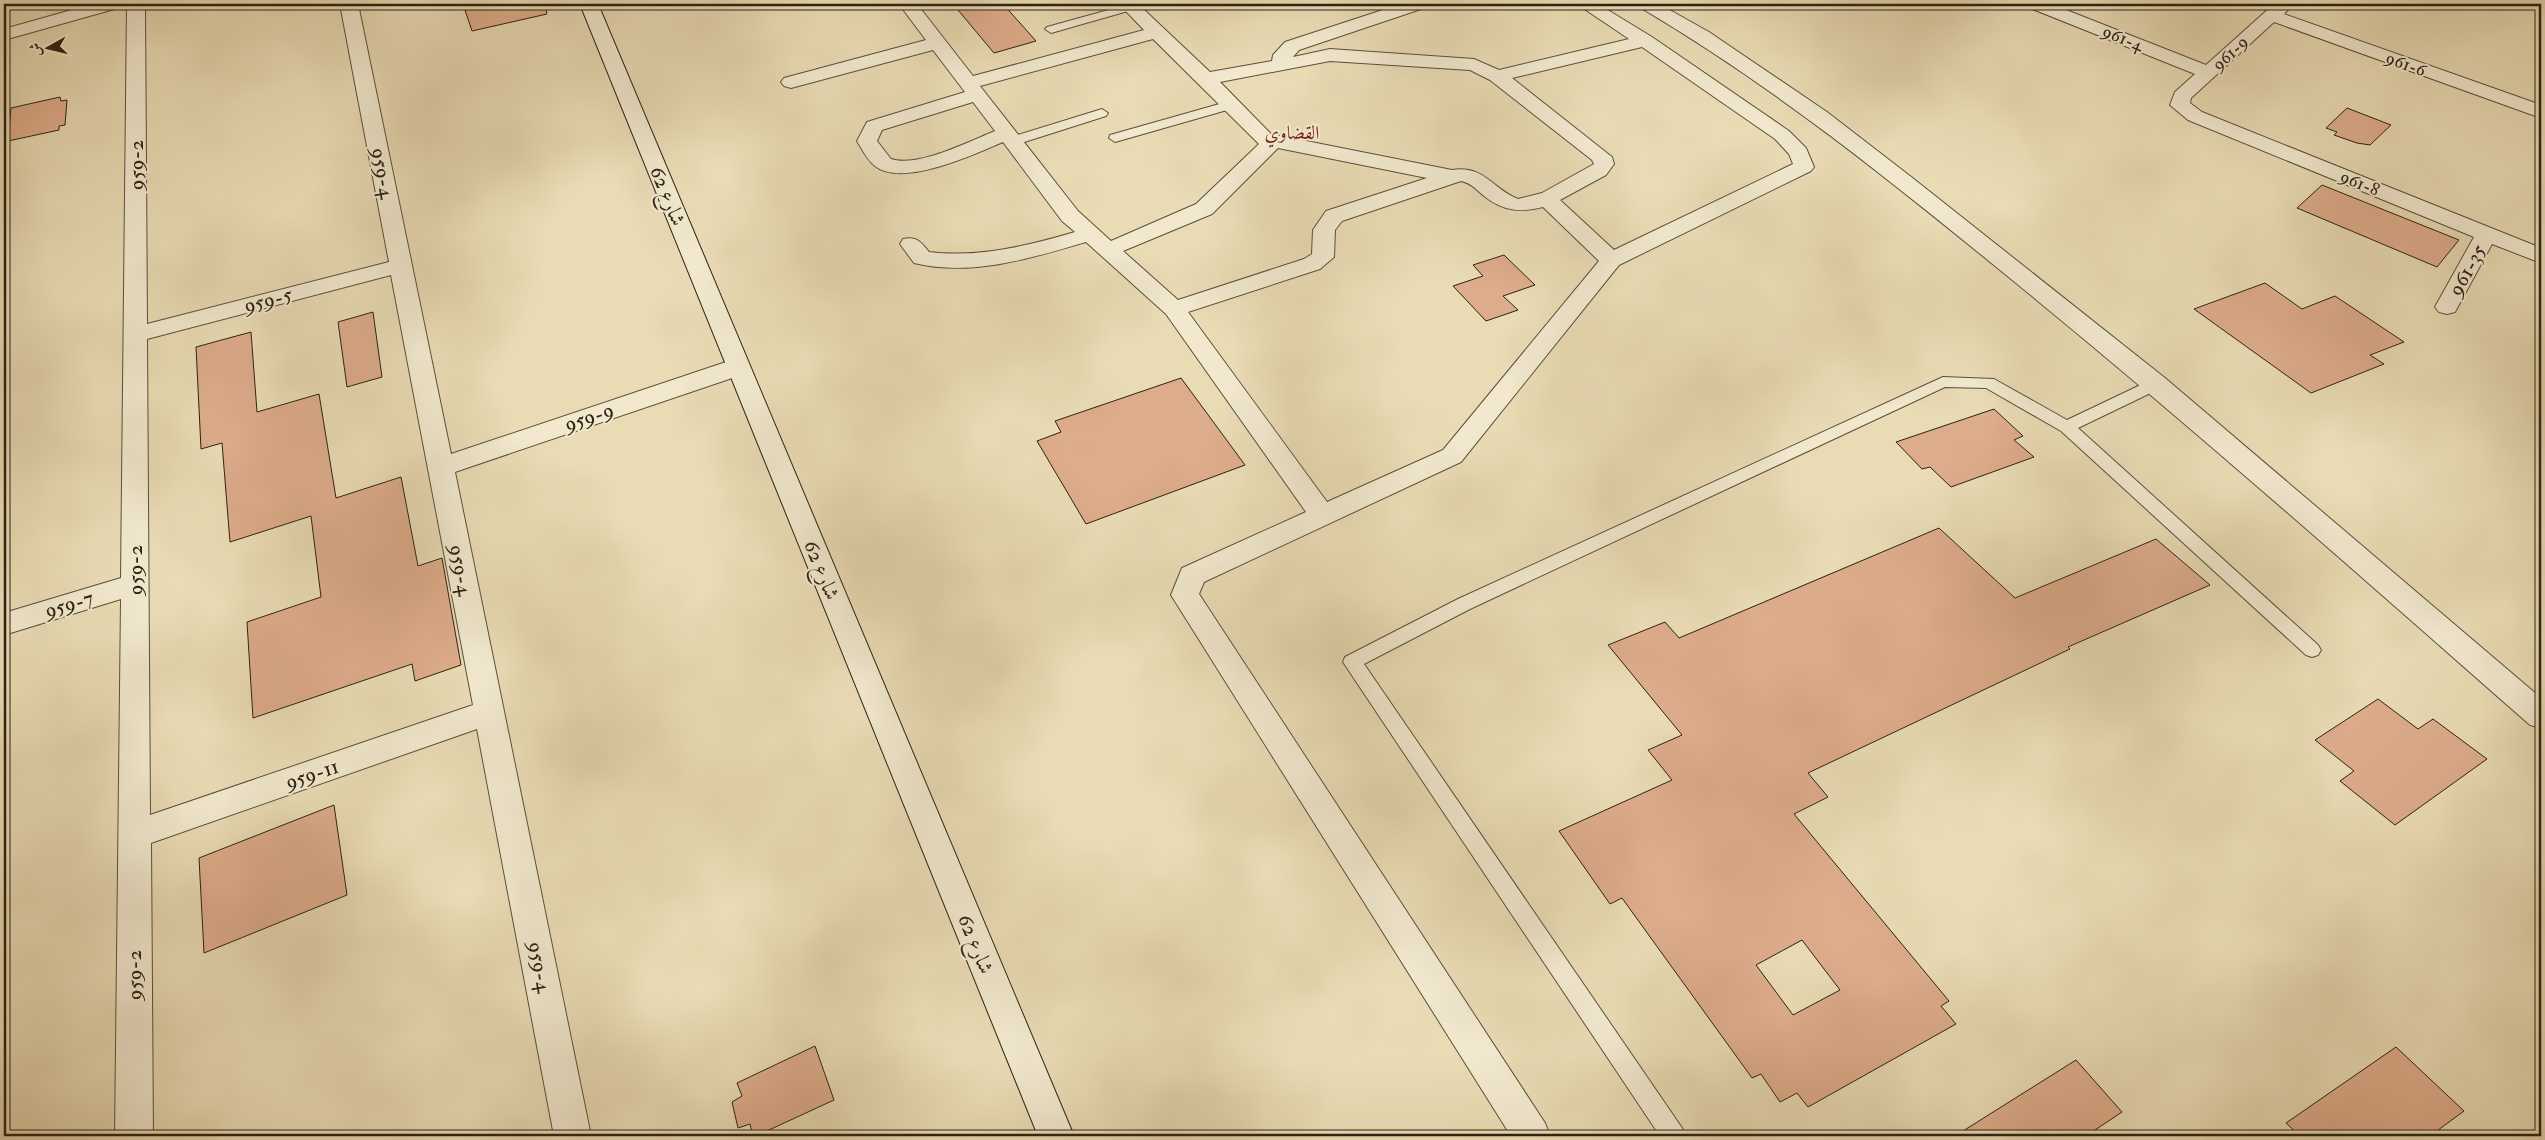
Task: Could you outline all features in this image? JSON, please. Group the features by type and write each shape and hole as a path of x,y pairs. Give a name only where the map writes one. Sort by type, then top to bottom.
{"street":[{"path":"4,35 112,4"},
{"name":"959-2","path":"134,1136 136,4"},
{"name":"959-4","path":"349,4 573,1136"},
{"name":"شارع 62","path":"588,4 1056,1136"},
{"path":"908,4 1070,216 1174,309 1323,516"},
{"path":"1274,66 1292,46 1418,4"},
{"path":"1532,1136 1186,595 1192,575 1452,456 1612,260 1804,167 1799,152 1782,135 1645,41 1586,4"},
{"path":"1647,4 1702,36 1820,116 2156,384 2541,716"},
{"name":"961-4","path":"2036,4 2210,73"},
{"path":"1129,5 1206,80 1257,134 1273,142 1450,177"},
{"name":"961-9","path":"2180,105 2182,96 2210,73 2278,10"},
{"name":"961-6","path":"2278,10 2541,112"},
{"path":"1010,137 917,166 899,167 885,164 867,141 874,126 888,120 973,89 1157,32"},
{"path":"1496,76 1645,41"},
{"path":"791,82 938,43"},
{"path":"1174,309 1312,264 1323,256 1324,230 1334,216 1460,174 1472,176 1508,202 1518,205 1533,204 1600,171 1604,164 1602,157 1496,76 1474,64 1330,55 1206,80"},
{"name":"961-8","path":"2180,105 2195,116 2541,256"},
{"path":"1107,250 1204,209 1273,142"},
{"path":"1546,198 1612,260"},
{"path":"911,244 922,258 940,262 972,261 1024,253 1090,234"},
{"name":"961-35","path":"2447,307 2486,234"},
{"name":"959-5","path":"136,335 401,266"},
{"name":"959-9","path":"441,467 738,367"},
{"name":"959-7","path":"4,624 135,584"},
{"name":"959-11","path":"134,835 489,712"}],"lane":[{"path":"1051,29 1129,5"},
{"path":"1115,138 1230,105"},
{"path":"1010,137 1102,113"},
{"path":"1674,1136 1352,662 1464,604 1943,382 1989,383 2067,427 2312,650"},
{"path":"2067,427 2156,384"}],"building":[{"path":"463,4 545,4 547,14 472,31"},
{"path":"953,4 1003,4 1036,41 994,53"},
{"path":"60,97 61,101 67,100 65,125 59,126 59,130 8,141 11,108"},
{"path":"2347,108 2391,125 2370,145 2357,143 2334,135 2337,132 2326,128"},
{"path":"2322,185 2459,240 2437,267 2297,208"},
{"path":"1504,255 1535,285 1503,296 1518,310 1486,321 1453,286 1483,276 1473,265"},
{"path":"2265,283 2302,309 2335,296 2404,342 2370,355 2384,364 2311,393 2194,309"},
{"path":"373,312 382,377 347,387 338,322"},
{"path":"251,332 257,412 319,394 336,498 401,477 418,566 442,558 461,665 415,681 412,664 253,718 247,622 321,597 311,516 230,542 222,443 201,449 196,347"},
{"path":"1181,378 1245,465 1086,524 1037,441 1061,432 1055,421"},
{"path":"1994,409 2023,436 2014,440 2034,457 1951,487 1930,467 1922,469 1896,442"},
{"path":"1939,528 2015,598 2156,539 2210,585 2068,647 2070,649 1808,773 1828,797 1794,814 1949,1001 1941,1006 1956,1024 1808,1107 1797,1093 1780,1102 1761,1074 1752,1078 1622,898 1610,904 1559,831 1672,780 1648,750 1682,735 1608,645 1665,622 1679,638","holes":["1802,940 1840,990 1793,1015 1756,965"]},
{"path":"2378,699 2418,729 2433,719 2487,759 2395,825 2340,781 2354,771 2315,740"},
{"path":"334,805 347,895 204,953 199,858"},
{"path":"815,1046 834,1100 756,1136 753,1136 750,1124 738,1128 732,1102 742,1096 737,1083"},
{"path":"2396,1047 2464,1111 2430,1136 2300,1136 2286,1123"},
{"path":"2076,1060 2122,1112 2086,1136 1955,1136"}],"district":[{"name":"القضاوي","path":"1292,132"}]}
